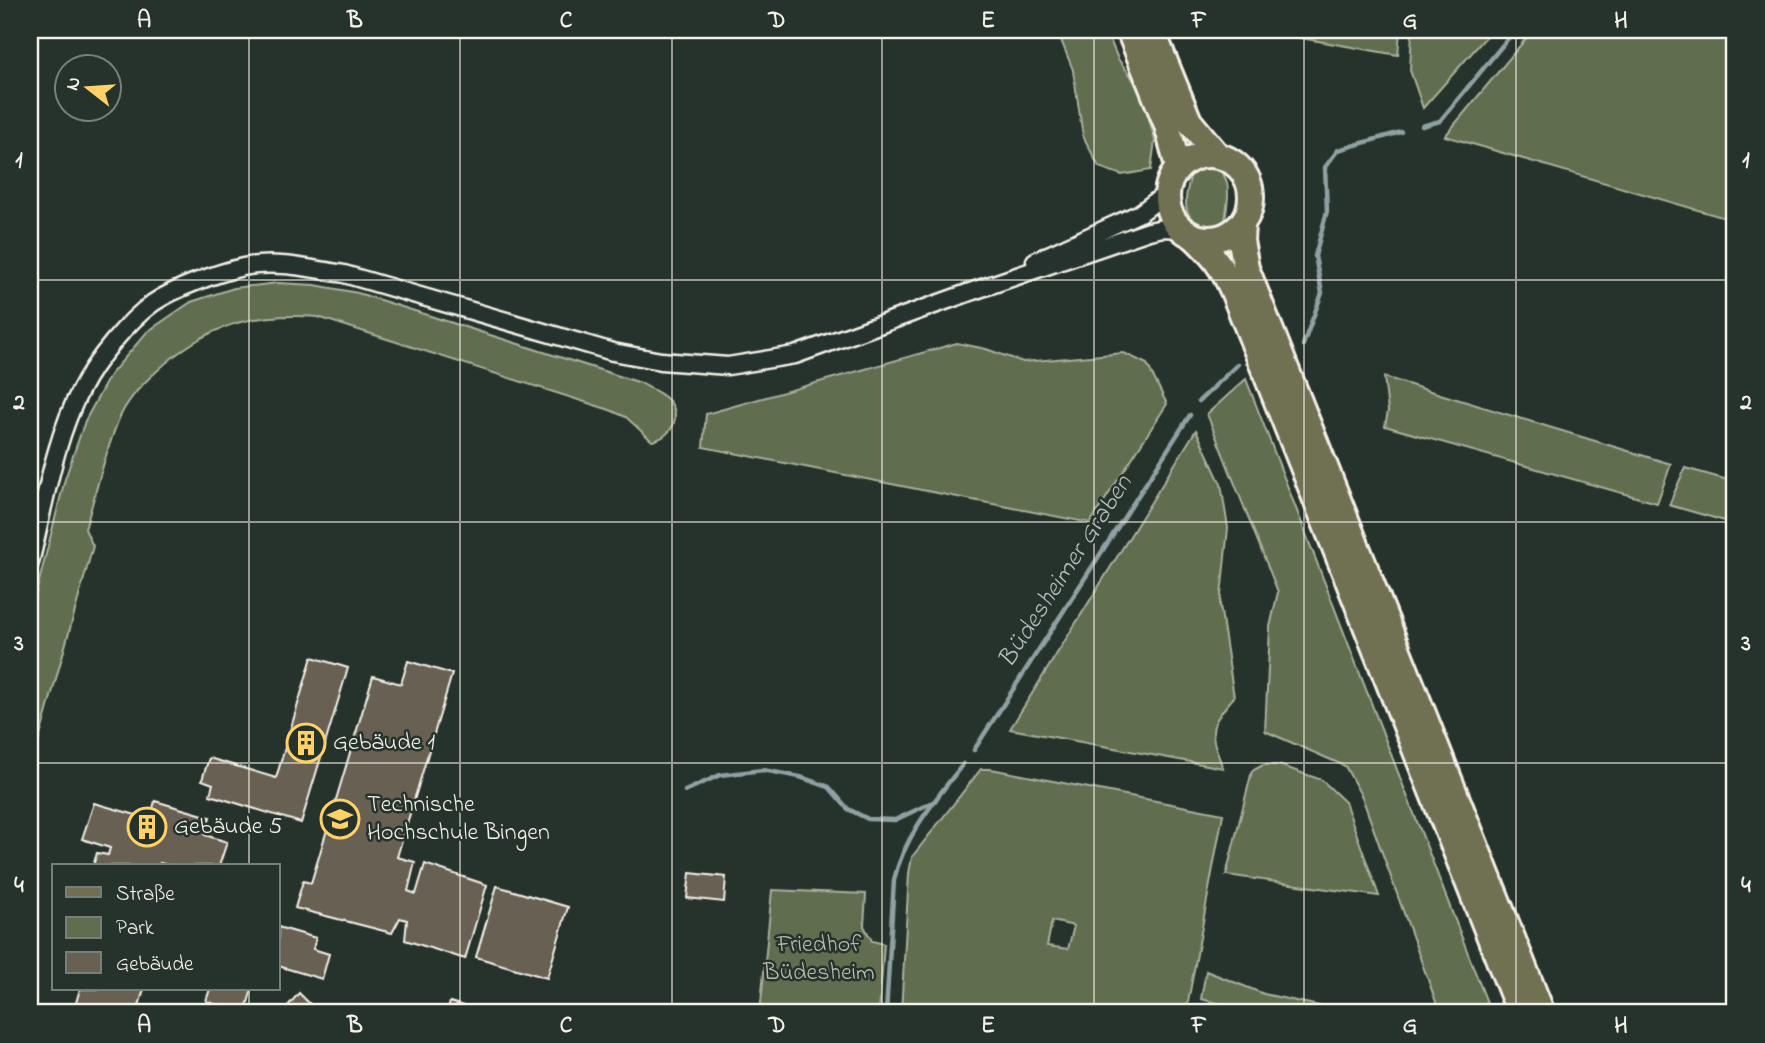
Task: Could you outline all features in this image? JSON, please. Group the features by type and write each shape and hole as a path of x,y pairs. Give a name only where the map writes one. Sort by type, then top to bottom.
{"main road":[{"path":"1129,30 1167,125 1178,167"},
{"path":"1152,30 1189,121 1218,156"},
{"path":"1520,1013 1223,268 1211,252 1170,215 1167,193 1169,184 1178,167 1201,155 1229,160 1246,177 1251,201 1241,223 1241,241 1246,268 1542,1013"},
{"path":"1188,233 1215,239 1225,236 1241,223"}],"street":[{"path":"973,291 1140,213 1167,193"},
{"path":"30,563 63,434 81,388 112,342 153,303 192,285 244,267 306,268 344,274 613,352 701,365 753,363 795,355 1149,231 1163,228 1188,233"}],"green space":[{"path":"1057,30 1106,30 1118,59 1143,98 1155,140 1151,170 1122,175 1099,167 1083,136 1073,70"},
{"path":"1255,30 1400,30 1398,55"},
{"path":"1412,30 1492,30 1423,108 1410,70"},
{"path":"1533,30 1735,30 1735,221 1445,136"},
{"path":"1210,167 1224,176 1228,192 1225,222 1206,225 1190,217 1186,196 1191,170"},
{"path":"278,283 315,285 358,293 641,383 671,404 674,424 666,435 652,441 626,417 610,410 318,317 272,317 231,325 212,332 175,355 151,376 130,400 118,421 85,529 93,546 30,772 30,617 65,479 85,421 110,375 147,332 191,302 234,288"},
{"path":"957,343 986,349 1023,362 1124,353 1147,364 1167,404 1090,523 703,447 706,414"},
{"path":"1384,377 1671,464 1657,503 1385,426 1388,411"},
{"path":"1246,379 1491,1013 1440,1013 1362,797 1345,766 1265,731 1270,627 1278,592 1207,414"},
{"path":"1196,430 1221,484 1228,528 1220,605 1234,697 1219,716 1213,730 1215,746 1223,768 1010,729"},
{"path":"1685,468 1735,482 1735,524 1669,505"},
{"path":"1263,765 1279,765 1322,780 1345,802 1379,896 1226,875 1252,771"},
{"path":"981,769 1223,814 1186,1013 901,1013 912,857","holes":["1052,921 1074,926 1068,949 1047,946"]},
{"name":"Friedhof Büdesheim","path":"772,890 866,894 864,926 872,941 884,944 879,1013 760,1013"},
{"path":"1206,971 1264,994 1351,1013 1256,1013 1201,999"}],"building":[{"name":"Gebäude 1","path":"312,657 348,668 301,823 210,795 213,784 202,780 209,758 276,778"},
{"path":"408,661 452,674 397,857 415,862 408,891 416,894 425,864 487,885 465,959 405,940 407,920 400,918 392,933 295,908 303,881 311,883 373,676 401,684"},
{"name":"Gebäude 5","path":"155,801 210,817 205,835 227,842 220,864 94,864 97,853 108,855 110,848 82,839 94,803 150,819"},
{"path":"690,873 726,877 724,902 687,898"},
{"path":"497,886 568,907 547,978 476,957"},
{"path":"280,928 316,938 313,949 329,954 322,979 280,967"},
{"path":"80,990 144,990 137,1013 73,1013"},
{"path":"210,990 252,990 245,1013 218,1013 220,1006 206,1001"},
{"path":"299,993 313,1007 306,1013 293,1013 287,1007"},
{"path":"450,1002 487,1013 447,1013"}],"waterway":[{"name":"Büdesheimer Graben","path":"1422,126 1440,121 1515,30"},
{"name":"Büdesheimer Graben","path":"1303,345 1322,293 1315,256 1327,211 1325,167 1338,150 1401,132"},
{"name":"Büdesheimer Graben","path":"1199,401 1238,364"},
{"name":"Büdesheimer Graben","path":"974,750 1190,415"},
{"name":"Büdesheimer Graben","path":"886,1013 894,880 913,833 963,764"},
{"path":"685,791 720,775 763,770 800,777 829,787 848,809 868,819 895,820 935,801"}],"place":[{"name":"Gebäude 1","path":"306,743"},
{"name":"Technische Hochschule Bingen","path":"340,819"},
{"name":"Gebäude 5","path":"147,827"}]}
